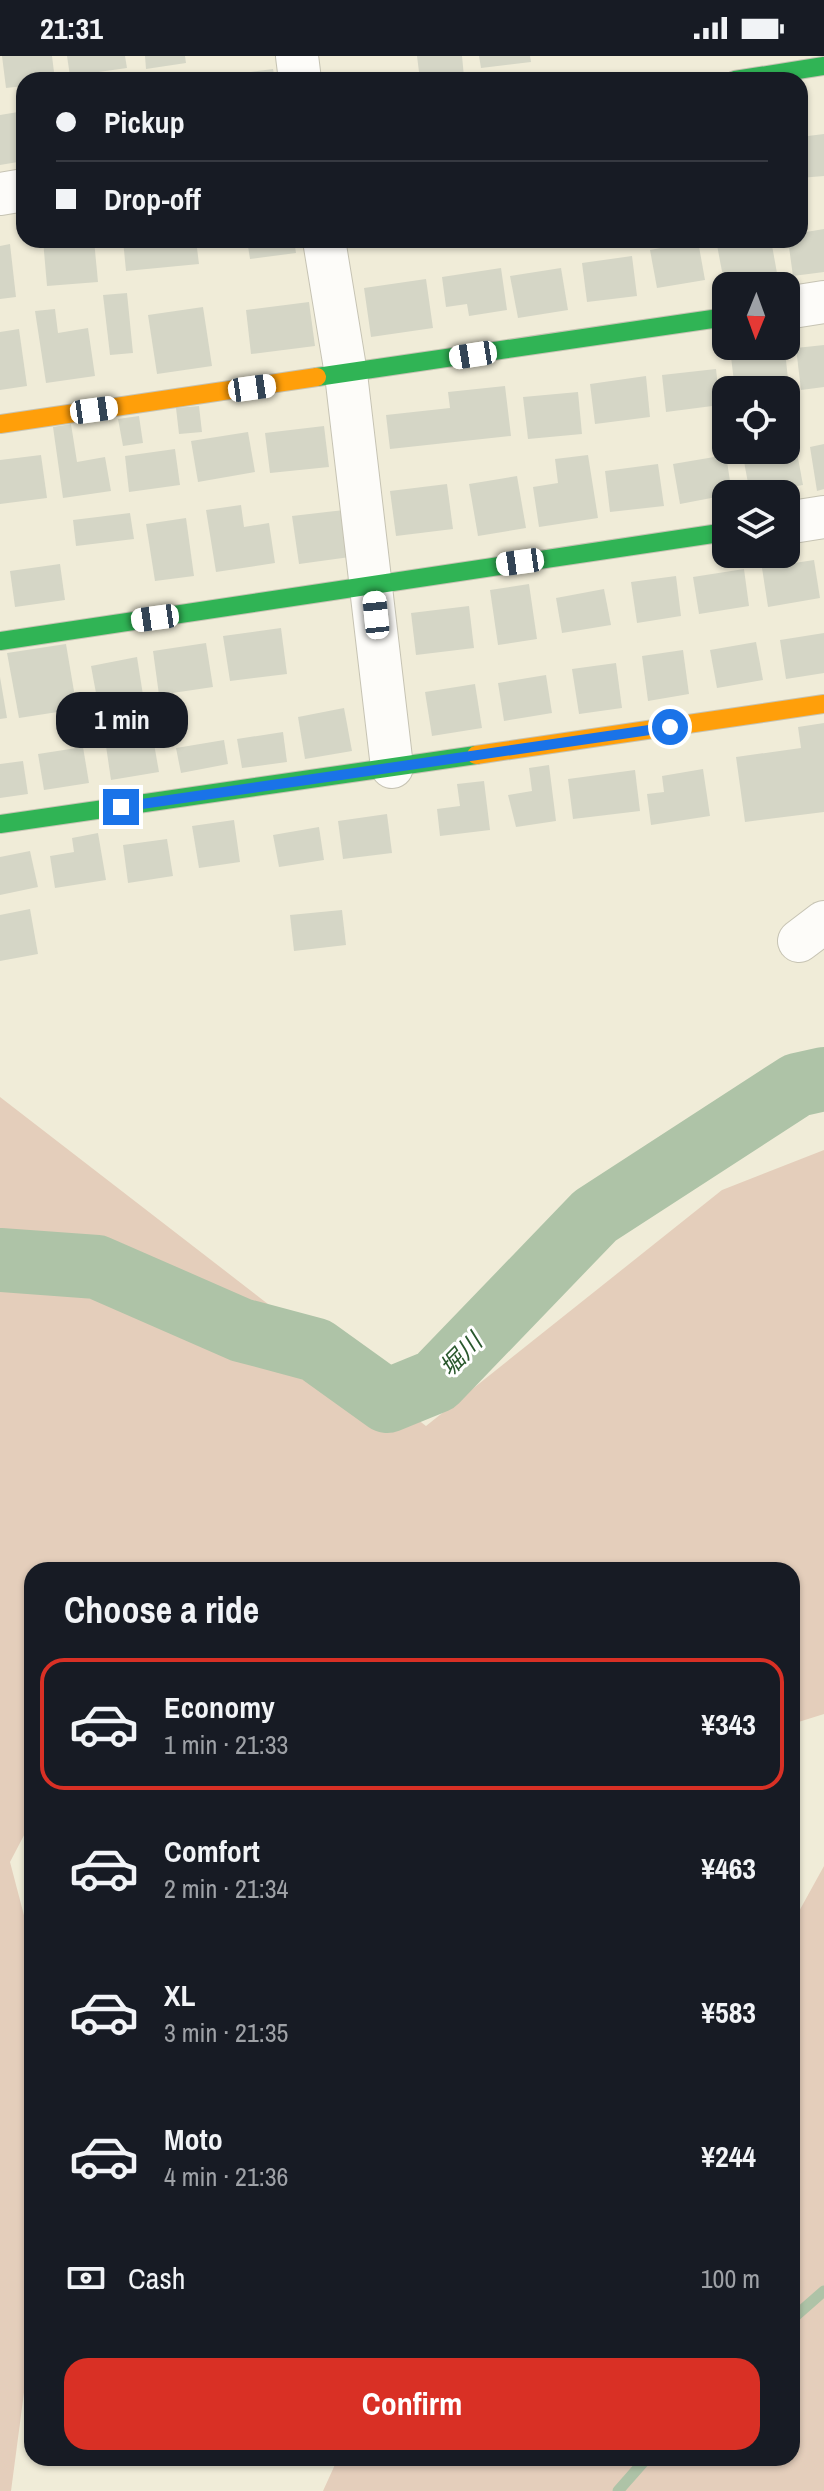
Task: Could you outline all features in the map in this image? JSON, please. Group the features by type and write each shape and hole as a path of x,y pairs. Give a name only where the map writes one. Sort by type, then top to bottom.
{"street":[{"path":"786,72 824,66"},
{"path":"325,248 346,374 373,584 392,767"},
{"path":"800,306 824,302"},
{"path":"0,424 712,319"},
{"path":"800,521 824,517"},
{"path":"0,641 712,534"},
{"path":"0,824 824,704"}],"shaded area":[{"path":"0,1097 426,1426 722,1190 824,1150 824,1714 800,1722 800,1562 24,1562 24,1835 10,1862 24,1915 24,2393 11,2491 0,2491"},
{"path":"824,1866 824,2491 323,2491 334,2466 800,2466 800,1910"}],"building":[{"path":"2,56 52,56 54,72 16,72 16,87 6,88"},
{"path":"67,56 125,56 127,68 69,72"},
{"path":"145,56 185,56 186,63 146,69"},
{"path":"417,56 462,56 464,72 419,72"},
{"path":"479,56 530,56 531,62 481,68"},
{"path":"16,112 16,162 0,165 0,115"},
{"path":"824,134 824,176 808,177 808,136"},
{"path":"824,229 824,272 800,275 800,272 792,272 789,248 808,248 808,232"},
{"path":"10,244 16,297 0,299 0,246"},
{"path":"44,248 95,248 98,282 47,286"},
{"path":"124,248 197,248 199,264 126,271"},
{"path":"248,248 295,248 296,253 250,259"},
{"path":"699,248 705,280 657,288 650,250"},
{"path":"718,248 772,248 777,272 722,272"},
{"path":"632,256 637,296 587,302 582,263"},
{"path":"501,268 507,310 469,316 467,304 446,307 442,277"},
{"path":"561,268 568,310 518,318 510,276"},
{"path":"426,279 433,328 371,337 364,288"},
{"path":"127,293 133,353 110,355 103,295"},
{"path":"309,302 315,346 251,354 246,310"},
{"path":"203,307 212,366 157,374 148,315"},
{"path":"55,309 58,333 88,328 95,376 46,383 35,311"},
{"path":"19,329 27,386 0,390 0,332"},
{"path":"824,345 824,387 801,390 797,360 800,360 800,348"},
{"path":"731,360 786,360 788,376 733,376"},
{"path":"716,369 717,376 712,376 712,406 666,412 662,375"},
{"path":"646,376 650,417 595,424 590,384"},
{"path":"505,386 511,436 390,449 386,415 450,408 448,392"},
{"path":"578,392 582,434 528,439 523,397"},
{"path":"199,406 202,432 179,434 176,408"},
{"path":"139,416 143,443 123,446 118,419"},
{"path":"71,424 77,462 105,457 111,491 63,498 53,427"},
{"path":"324,426 329,467 270,473 265,433"},
{"path":"248,432 255,472 198,482 191,441"},
{"path":"824,444 824,489 817,491 810,447"},
{"path":"175,449 180,485 129,492 125,456"},
{"path":"41,455 47,498 0,504 0,460"},
{"path":"588,455 598,518 539,527 533,487 558,483 555,459"},
{"path":"712,457 712,464 727,464 730,480 712,480 712,498 680,504 673,464"},
{"path":"658,464 664,506 610,512 605,471"},
{"path":"744,464 799,464 803,485 800,486 800,480 747,480"},
{"path":"517,476 526,528 478,536 469,484"},
{"path":"447,484 453,529 396,536 390,491"},
{"path":"241,505 244,527 269,523 275,563 216,572 206,510"},
{"path":"344,510 350,557 299,564 292,516"},
{"path":"130,513 134,539 76,546 73,520"},
{"path":"186,518 194,576 155,581 146,524"},
{"path":"814,560 820,598 768,607 762,568 800,568 800,562"},
{"path":"60,564 65,600 15,607 10,571"},
{"path":"744,569 749,606 699,614 693,577"},
{"path":"676,576 681,616 637,623 631,582"},
{"path":"529,584 537,639 498,645 490,590"},
{"path":"604,589 611,625 562,633 556,598"},
{"path":"469,606 474,648 416,655 411,613"},
{"path":"281,628 287,674 230,681 223,636"},
{"path":"824,633 824,673 786,679 780,640"},
{"path":"756,642 763,680 717,688 710,650"},
{"path":"206,643 213,687 159,695 153,651"},
{"path":"66,644 77,709 19,718 7,653"},
{"path":"683,650 689,694 648,701 642,656"},
{"path":"137,657 143,695 98,704 91,666"},
{"path":"616,663 622,708 579,714 572,669"},
{"path":"546,675 552,713 504,721 498,683"},
{"path":"0,677 7,718 0,719"},
{"path":"475,684 482,728 432,736 425,692"},
{"path":"344,708 352,751 305,759 298,717"},
{"path":"824,723 824,812 745,822 736,757 801,748 798,727"},
{"path":"283,732 287,762 242,768 237,739"},
{"path":"153,738 159,772 111,780 106,746"},
{"path":"224,740 228,764 181,773 176,748"},
{"path":"83,747 89,783 44,790 38,754"},
{"path":"23,761 28,794 0,798 0,764"},
{"path":"549,765 556,821 516,827 508,795 532,791 529,768"},
{"path":"703,769 710,816 651,825 647,794 664,792 662,776"},
{"path":"635,770 640,811 573,819 568,779"},
{"path":"484,781 490,830 440,836 437,809 460,806 457,784"},
{"path":"387,814 392,853 343,859 338,821"},
{"path":"234,820 240,862 199,868 192,826"},
{"path":"319,827 324,860 279,867 273,835"},
{"path":"98,833 106,880 55,888 50,856 74,852 72,838"},
{"path":"167,839 173,876 128,883 123,845"},
{"path":"30,851 38,887 0,895 0,857"},
{"path":"30,909 38,954 0,961 0,915"},
{"path":"342,910 346,945 294,951 290,915"}],"waterway":[{"name":"堀川","path":"0,1260 97,1267 241,1330 316,1350 387,1401 436,1381 595,1216 797,1085 824,1079"},
{"path":"800,2312 824,2291"},
{"path":"618,2491 640,2466"}],"traffic: fast":[{"path":"786,72 824,66"},
{"path":"317,377 712,319"},
{"path":"0,641 712,534"},
{"path":"0,824 476,755"}],"traffic: slow":[{"path":"0,424 317,377"},
{"path":"476,755 824,704"}],"route":[{"path":"121,807 670,727"}]}
